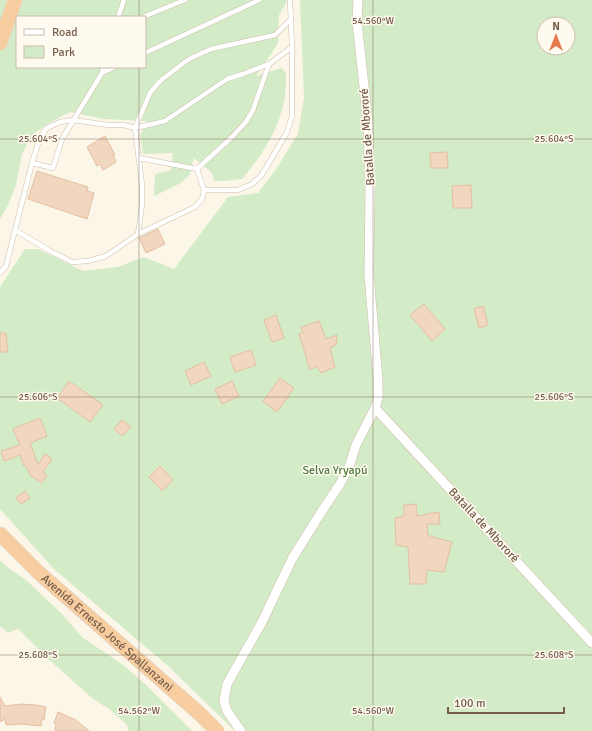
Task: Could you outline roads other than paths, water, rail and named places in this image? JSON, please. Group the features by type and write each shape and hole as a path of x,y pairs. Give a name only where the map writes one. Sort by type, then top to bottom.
{"highway":[{"path":"0,43 15,0"},
{"name":"Avenida Ernesto José Spallanzani","path":"0,534 38,572 200,714 216,731"}],"street":[{"name":"Batalla de Mbororé","path":"358,0 357,21 368,124 370,188 369,275 378,380 378,398 376,408 592,643"},
{"path":"241,731 227,711 224,701 227,684 262,622 292,559 340,484 349,467 356,445 376,408"}],"lane":[{"path":"118,16 124,0"},
{"path":"145,16 185,0"},
{"path":"146,53 259,0"},
{"path":"204,190 238,190 252,184 260,177 266,168 286,132 292,116 290,0"},
{"path":"138,234 142,204 142,185 135,128 150,93 160,81 190,59 211,49 275,35 291,19"},
{"path":"0,273 6,266 40,137 47,128 60,122 72,120 108,125 124,125 135,128 165,121 227,79 269,64 292,47"},
{"path":"197,169 246,122 253,110 269,64"},
{"path":"32,163 53,168 62,139 104,68"},
{"path":"102,73 113,68"},
{"path":"139,158 197,169"},
{"path":"15,230 72,262 88,261 106,256 138,234 195,207 202,199 204,190 197,169"},
{"path":"0,268 6,266"}],"park label":[{"name":"Selva Yryapú","path":"335,470"}]}
